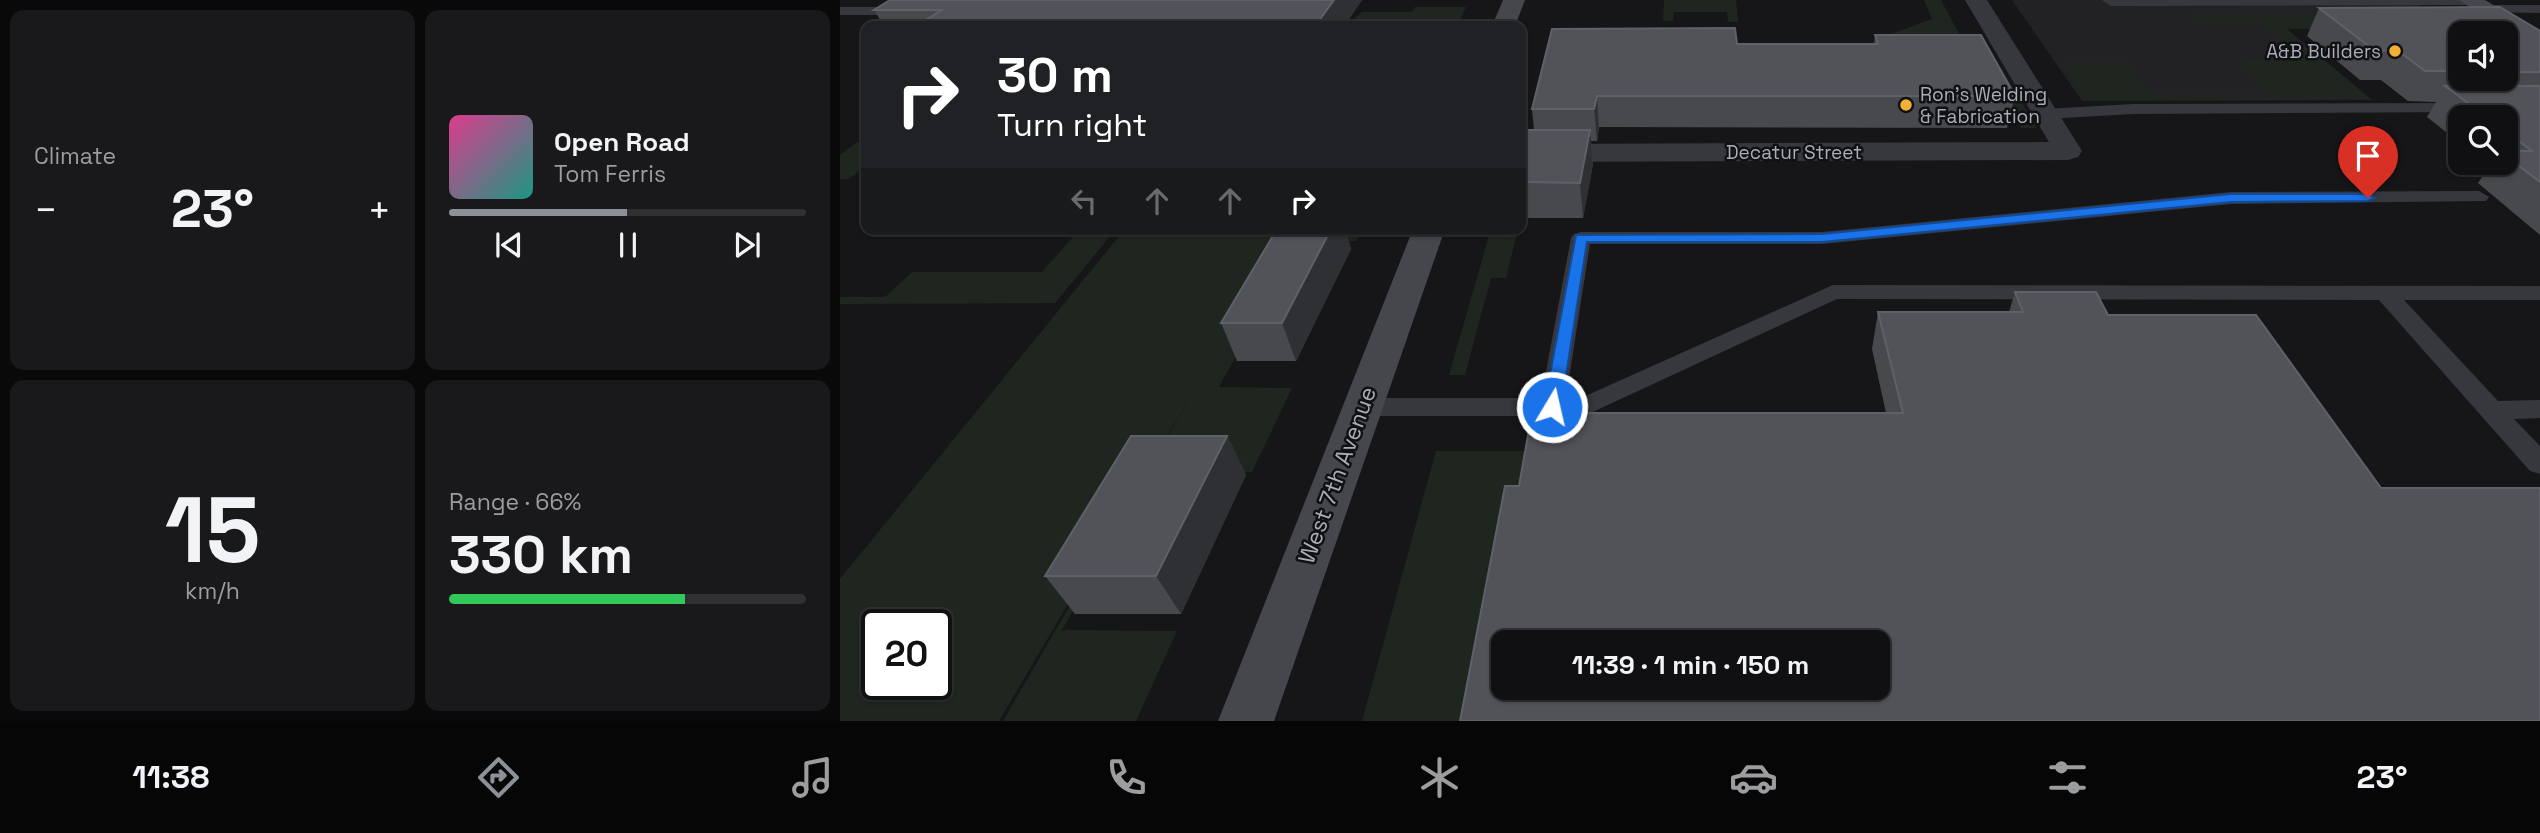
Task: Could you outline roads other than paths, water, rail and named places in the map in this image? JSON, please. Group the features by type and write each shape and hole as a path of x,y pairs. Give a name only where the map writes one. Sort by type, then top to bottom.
{"street":[{"path":"1506,21 1514,0"},
{"path":"1976,0 2045,114"},
{"path":"2475,3 2540,43"},
{"name":"Decatur Street","path":"1526,153 2068,151 2045,114"},
{"name":"West 7th Avenue","path":"1246,721 1427,235"}],"lane":[{"path":"2109,0 2475,3 2540,9"},
{"path":"840,11 922,11"},
{"path":"2045,114 2133,109 2448,108"},
{"path":"1552,407 1580,238 1822,238 2231,198 2479,197"},
{"path":"1363,407 1584,407 1833,292 2540,293"},
{"path":"2384,292 2540,464"},
{"path":"2491,410 2540,409"}],"place":[{"name":"A&B Builders","path":"2395,51"},
{"name":"Ron's Welding & Fabrication","path":"1906,105"}]}
